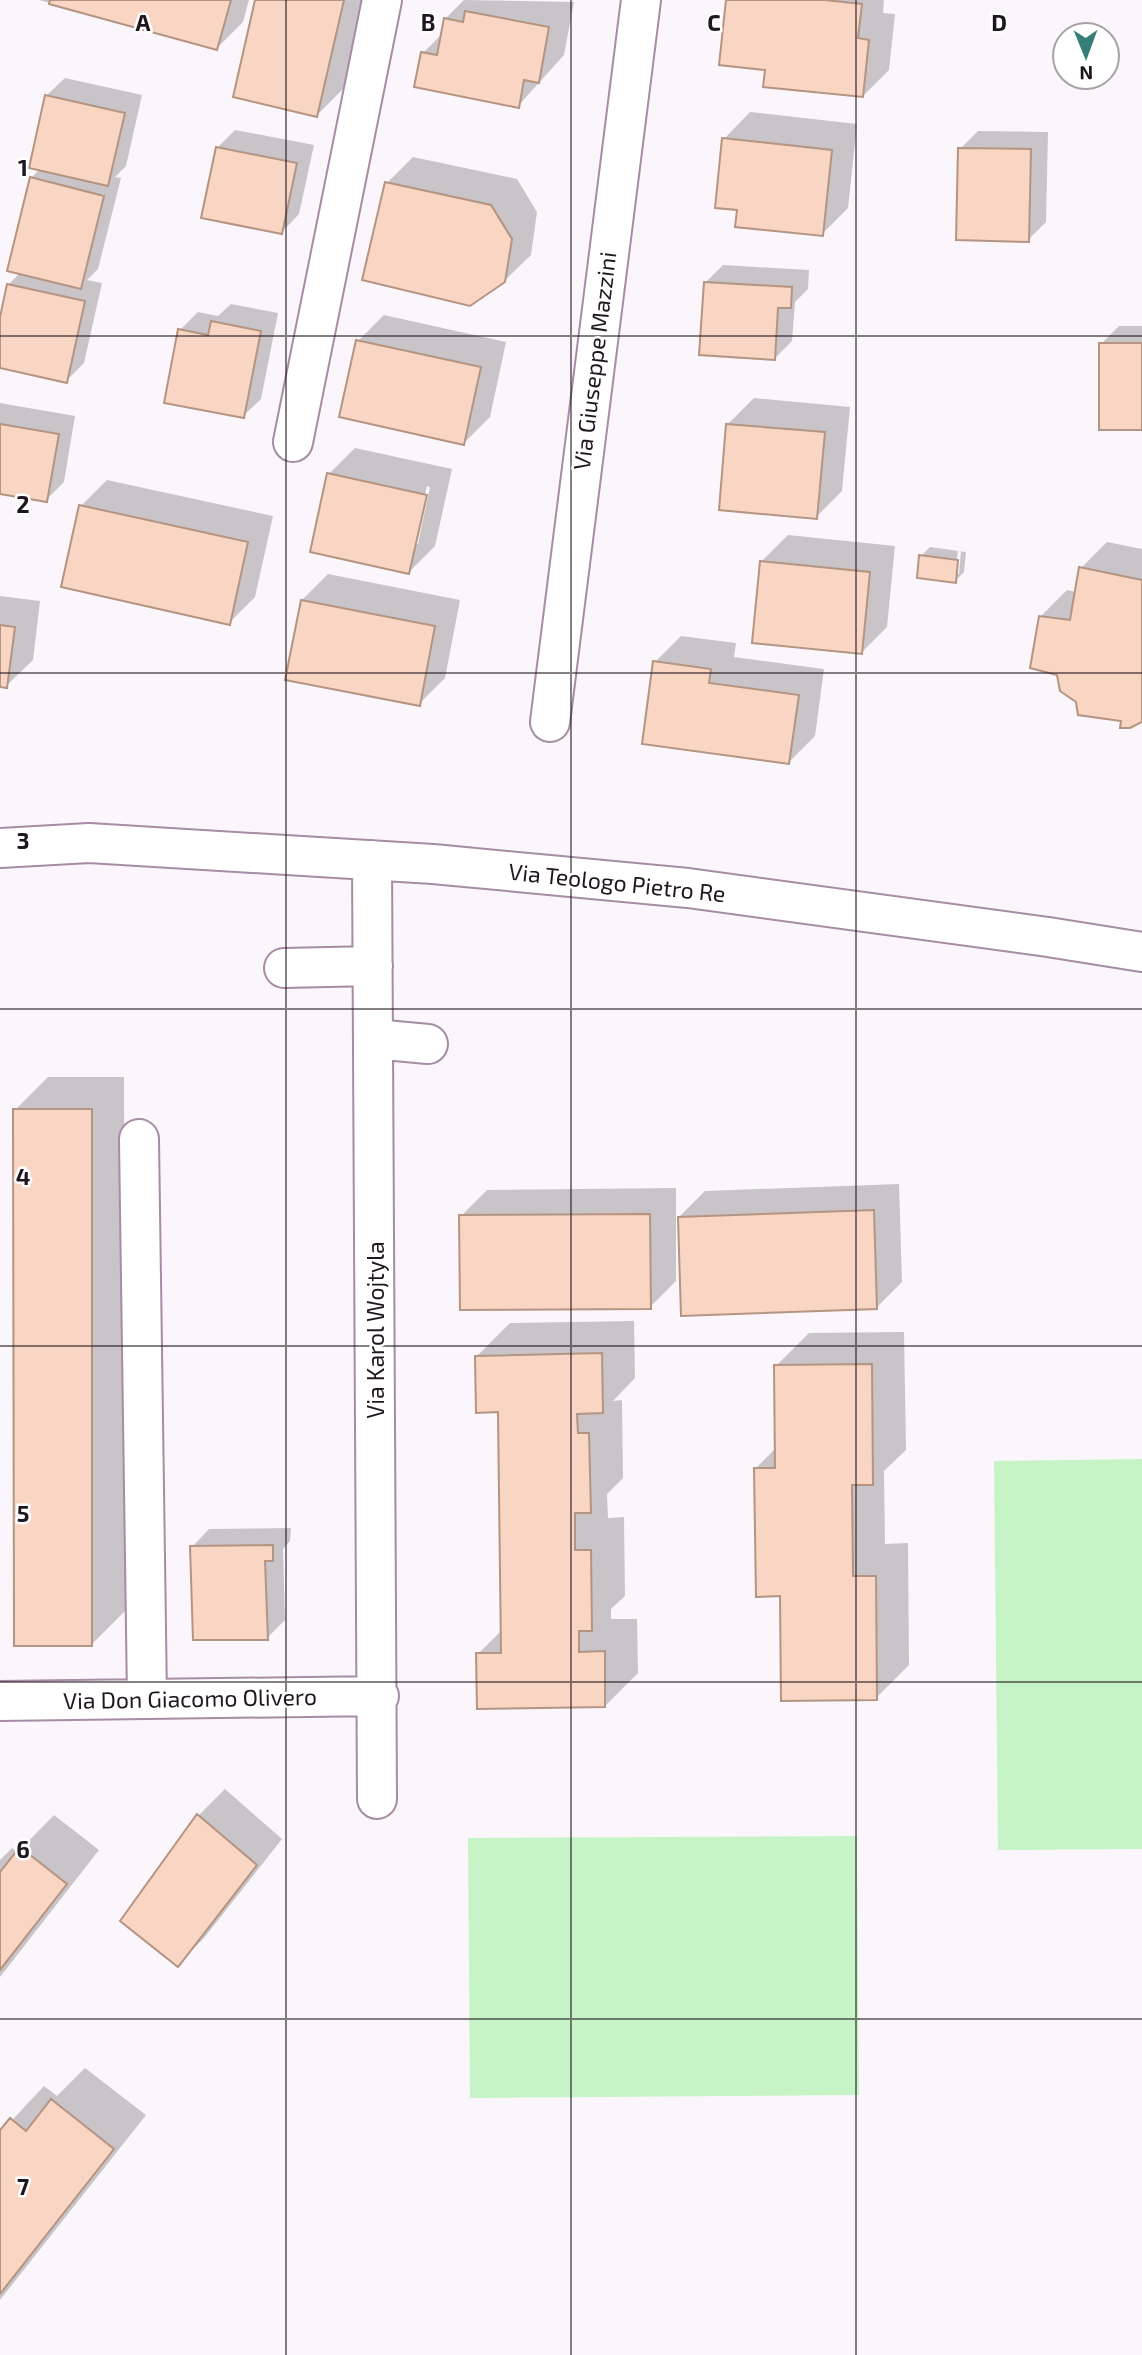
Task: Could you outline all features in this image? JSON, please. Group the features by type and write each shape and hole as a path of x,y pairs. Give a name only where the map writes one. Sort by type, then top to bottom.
{"street":[{"path":"293,442 382,0"},
{"name":"Via Giuseppe Mazzini","path":"550,722 641,0"},
{"name":"Via Teologo Pietro Re","path":"0,825 89,843"},
{"name":"Via Teologo Pietro Re","path":"0,848 89,843 372,860 688,888 1142,952"},
{"name":"Via Karol Wojtyla","path":"372,860 379,1696 377,1799"},
{"path":"284,968 373,966"},
{"path":"374,1039 428,1044"},
{"path":"139,1139 147,1699"},
{"name":"Via Don Giacomo Olivero","path":"0,1701 379,1696"}],"green space":[{"path":"1142,1459 1142,1849 998,1850 994,1461"},
{"path":"857,1836 859,2095 470,2098 468,1838"}],"building":[{"path":"50,0 231,0 217,50 49,4"},
{"path":"255,0 344,0 317,117 233,97"},
{"path":"726,0 825,0 862,4 858,38 869,40 863,97 763,87 765,70 719,65"},
{"path":"465,11 549,27 539,83 524,80 519,108 414,87 421,52 437,55 444,18 463,22"},
{"path":"45,95 125,113 108,186 29,168"},
{"path":"722,138 832,150 823,236 735,227 737,210 715,208"},
{"path":"216,147 297,163 282,234 201,218"},
{"path":"958,148 1031,149 1029,242 956,240"},
{"path":"30,177 104,196 81,289 7,271"},
{"path":"385,182 491,205 512,239 505,282 470,306 362,280"},
{"path":"704,282 792,287 791,308 778,308 775,360 699,355"},
{"path":"7,284 85,301 67,383 0,368 0,317"},
{"path":"211,321 261,331 244,418 164,403 178,329 208,335"},
{"path":"356,340 481,367 464,445 339,417"},
{"path":"1099,343 1142,343 1142,430 1099,430"},
{"path":"0,424 59,434 47,502 0,494"},
{"path":"726,424 825,432 817,519 719,510"},
{"path":"327,473 427,495 409,574 310,552"},
{"path":"79,505 248,542 230,625 61,587"},
{"path":"919,555 958,560 956,583 917,578"},
{"path":"760,561 870,572 862,654 752,643"},
{"path":"1079,567 1142,580 1142,722 1130,728 1120,728 1121,721 1078,715 1076,702 1060,691 1057,675 1030,668 1039,616 1070,620"},
{"path":"301,600 435,626 420,706 285,680"},
{"path":"0,625 15,627 7,688 0,687"},
{"path":"653,661 711,669 709,683 799,695 789,764 642,744"},
{"path":"13,1109 92,1109 92,1646 14,1646"},
{"path":"874,1210 877,1309 681,1316 678,1217"},
{"path":"650,1214 651,1309 460,1310 459,1215"},
{"path":"602,1353 603,1413 577,1414 578,1433 589,1433 591,1513 575,1513 575,1550 591,1550 592,1631 579,1631 579,1652 605,1651 605,1707 477,1709 476,1653 501,1653 498,1412 476,1413 475,1356"},
{"path":"872,1364 873,1485 852,1485 853,1576 876,1576 877,1700 781,1701 780,1596 756,1597 754,1468 775,1468 774,1365"},
{"path":"273,1545 273,1561 265,1561 268,1640 193,1640 190,1546"},
{"path":"197,1814 257,1865 178,1967 120,1921"},
{"path":"20,1847 67,1884 0,1970 0,1872"},
{"path":"51,2099 114,2149 0,2294 0,2130 10,2118 26,2131"}]}
